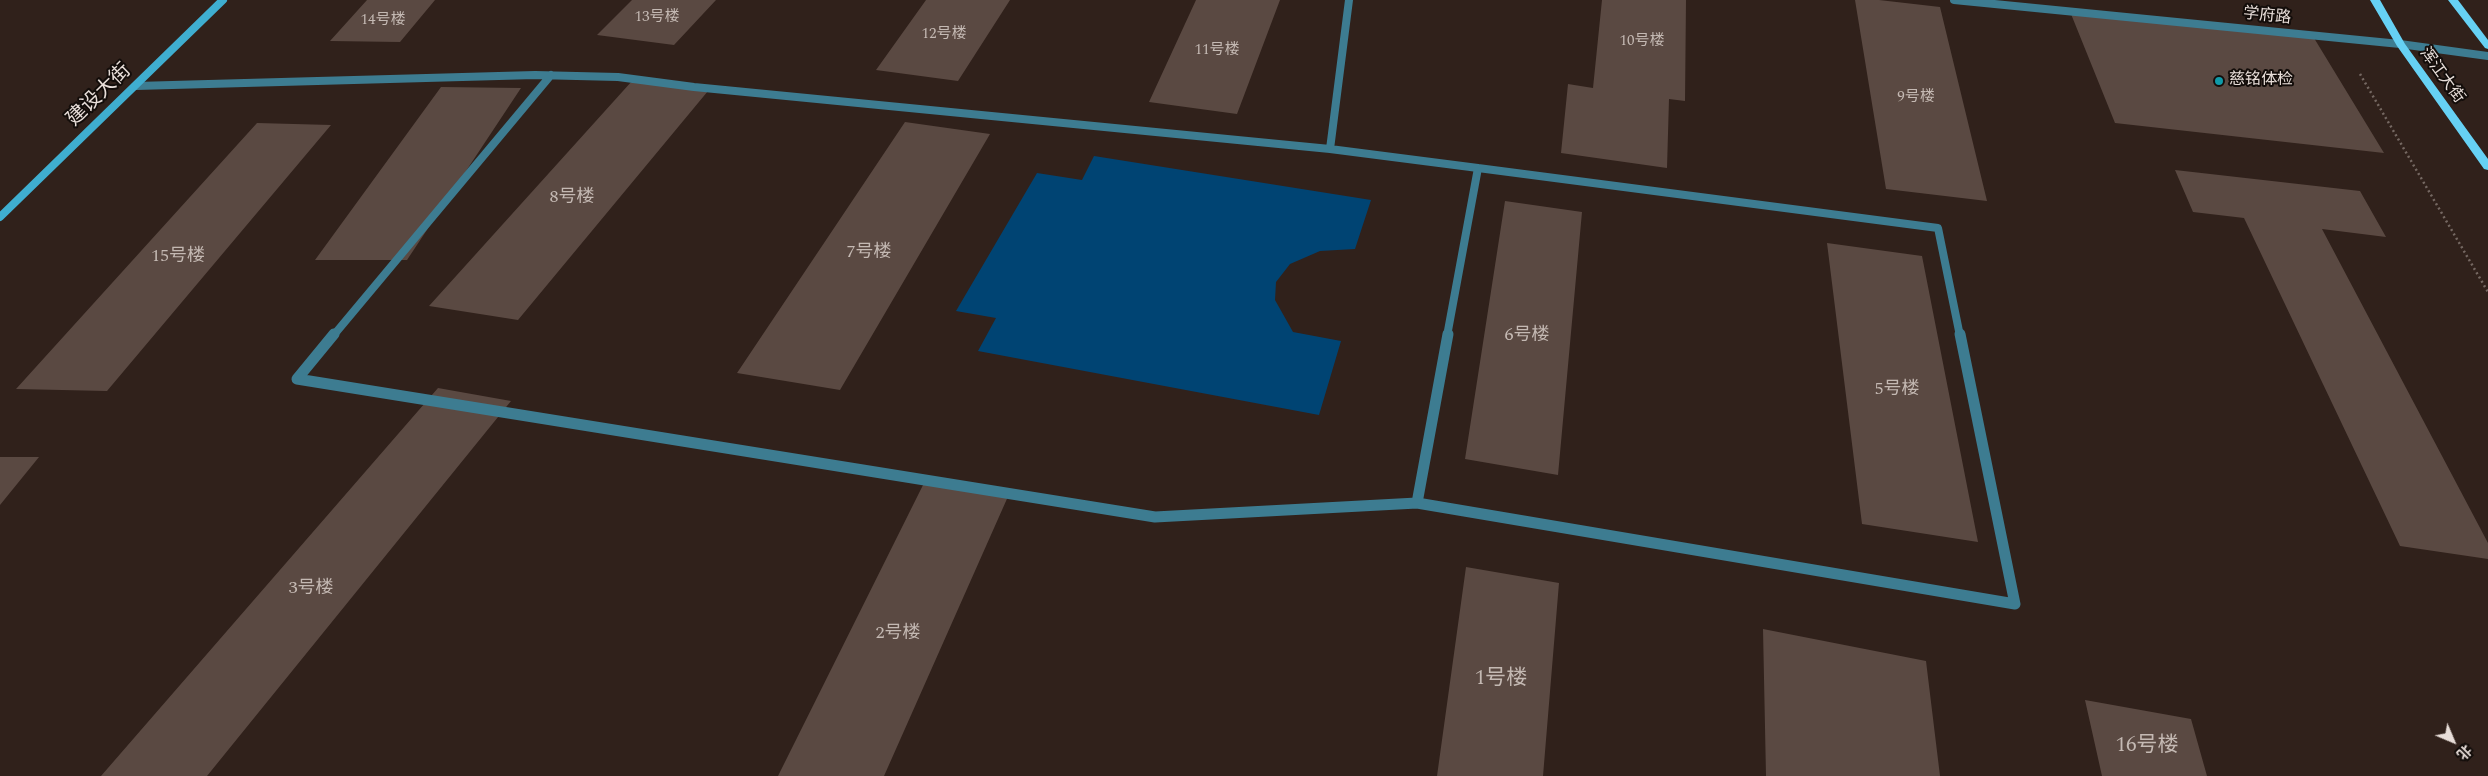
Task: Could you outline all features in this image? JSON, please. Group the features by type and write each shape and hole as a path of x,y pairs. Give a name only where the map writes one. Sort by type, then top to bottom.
{"main road":[{"name":"建设大街","path":"0,217 223,0"},
{"name":"浑江大街","path":"2375,0 2400,44 2488,166"},
{"path":"2453,0 2488,46"}],"street":[{"path":"1330,149 1349,0"},
{"name":"学府路","path":"1954,0 2400,44 2488,56"},
{"path":"136,86 551,75 618,77 1330,149 1938,228 2015,604 1417,503 1155,517 297,379 551,75"},
{"path":"1417,503 1478,168"}],"path":[{"path":"2338,38 2488,292"}],"water":[{"path":"1094,156 1371,200 1355,249 1320,251 1290,264 1276,282 1275,300 1293,332 1341,341 1319,415 978,351 996,318 956,311 1037,173 1082,180"}],"building":[{"path":"367,0 435,0 400,42 330,41"},
{"path":"632,0 716,0 674,45 597,35"},
{"path":"926,0 1010,0 958,81 876,70"},
{"path":"1196,0 1280,0 1237,114 1149,102"},
{"path":"1602,0 1686,0 1685,101 1669,99 1667,168 1561,153 1568,84 1593,88"},
{"path":"1855,0 1879,0 1940,7 1987,201 1886,189"},
{"name":"慈铭体检","path":"2071,14 2314,38 2384,153 2115,123"},
{"path":"632,81 708,91 518,320 429,306"},
{"path":"441,87 521,88 407,260 315,260"},
{"path":"905,122 990,134 840,390 737,373"},
{"path":"257,123 331,125 107,391 16,389"},
{"path":"2175,170 2360,191 2386,237 2322,229 2488,543 2488,559 2400,546 2244,218 2193,212"},
{"path":"1505,201 1582,212 1558,475 1465,459"},
{"path":"1827,243 1922,256 1978,542 1862,524"},
{"path":"438,388 511,401 207,776 101,776"},
{"path":"0,457 39,457 0,505"},
{"path":"927,477 1010,492 884,776 778,776"},
{"path":"1466,567 1559,583 1543,776 1437,776"},
{"path":"1763,629 1926,661 1940,776 1766,776"},
{"path":"2085,700 2191,719 2207,776 2102,776"}],"place":[{"name":"慈铭体检","path":"2219,81"}]}
